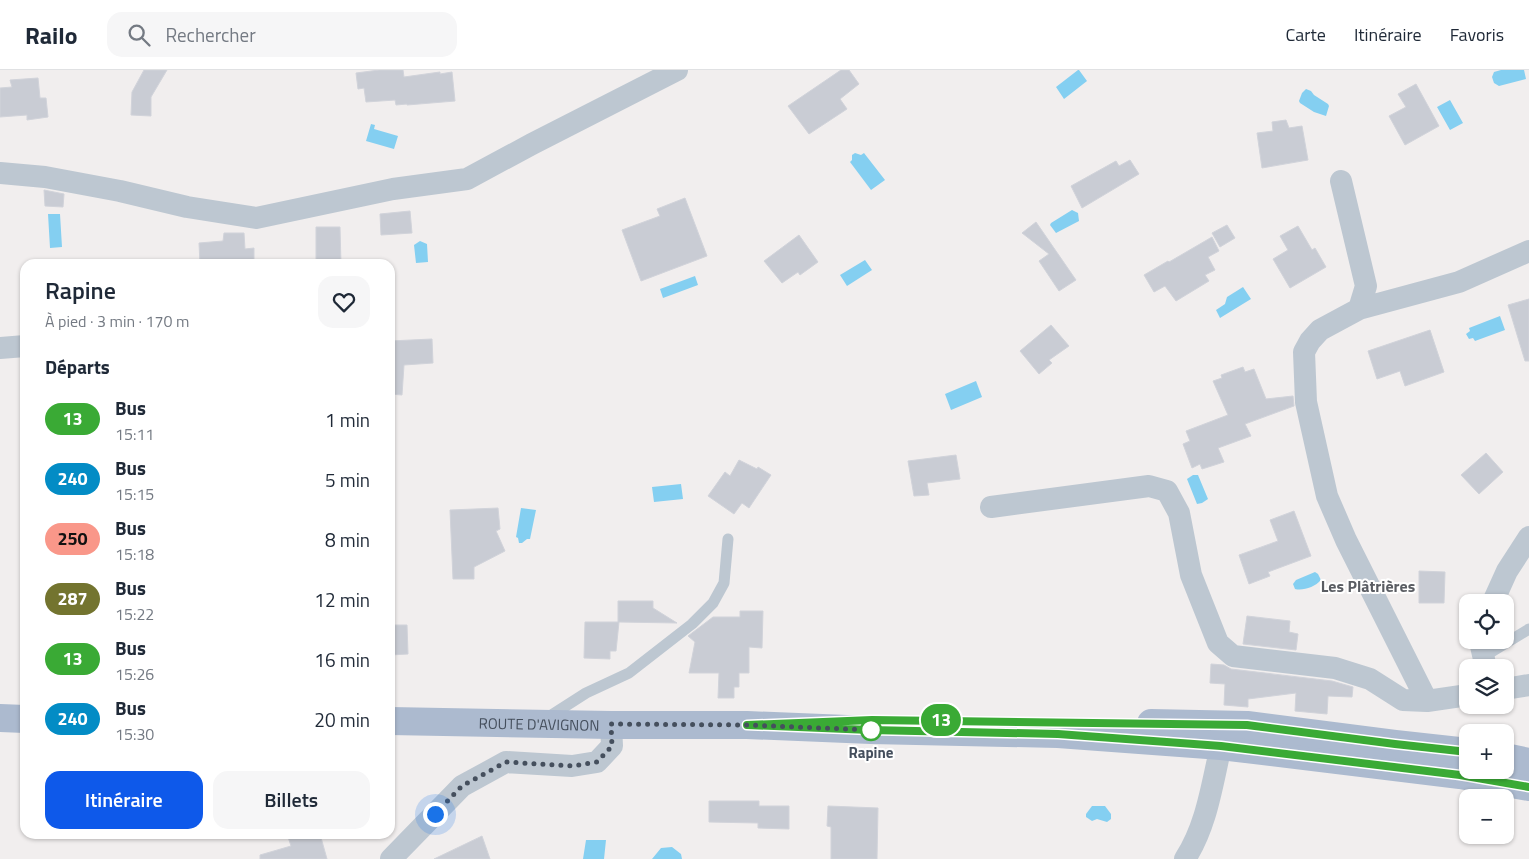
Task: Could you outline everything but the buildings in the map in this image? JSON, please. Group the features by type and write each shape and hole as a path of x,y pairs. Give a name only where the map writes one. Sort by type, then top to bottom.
{"main road":[{"path":"0,718 20,719"},
{"name":"ROUTE D'AVIGNON","path":"747,725 872,720 1247,725 1459,751"},
{"name":"ROUTE D'AVIGNON","path":"395,721 747,725 1058,734 1221,746 1460,775 1529,787"},
{"path":"1514,756 1529,755"},
{"path":"1514,758 1529,762"}],"street":[{"path":"0,173 45,177 120,191 187,207 256,218 393,189 467,180 677,70"},
{"path":"1341,181 1366,286 1359,309"},
{"path":"1427,701 1332,509 1324,486 1306,402 1304,352 1310,341 1320,330 1359,309 1458,282 1529,251"},
{"path":"0,348 20,346"},
{"path":"991,507 1149,486 1167,491 1179,513 1191,575 1218,643 1232,656 1335,668 1370,678 1403,700 1427,701 1459,696"},
{"path":"1497,594 1507,571 1529,537"},
{"path":"1514,688 1529,685"},
{"path":"391,859 462,786 506,762 572,766 597,762 612,746 611,724"},
{"path":"1185,859 1194,844 1208,805 1221,746 1247,725"}],"lane":[{"path":"539,723 586,693 629,674 692,624 713,603 724,583 728,539"},
{"path":"1484,655 1529,629"}],"water":[{"path":"1078,70 1087,81 1064,99 1056,87"},
{"path":"1501,70 1524,70 1526,79 1499,86 1494,83 1492,77 1494,72"},
{"path":"1306,89 1328,104 1326,116 1314,112 1300,103 1302,93"},
{"path":"1450,100 1463,123 1450,130 1437,107"},
{"path":"371,124 375,125 374,129 398,136 394,149 366,141"},
{"path":"855,153 861,155 864,153 885,180 871,190 850,162 852,155"},
{"path":"1072,210 1078,213 1079,221 1056,233 1050,225 1051,223"},
{"path":"48,214 60,214 62,247 50,248"},
{"path":"420,241 427,244 428,262 416,263 414,245"},
{"path":"865,260 872,270 847,286 840,275"},
{"path":"695,276 698,285 663,298 660,289"},
{"path":"1243,287 1251,299 1220,318 1216,310 1225,304 1227,297"},
{"path":"1500,316 1505,330 1475,341 1473,338 1469,339 1466,334 1470,331 1469,328"},
{"path":"976,381 982,397 951,410 945,394"},
{"path":"1193,475 1198,475 1208,499 1202,503 1197,504 1187,479"},
{"path":"681,484 683,499 654,502 652,487"},
{"path":"521,508 536,510 530,539 519,543 516,537"},
{"path":"1315,572 1321,580 1305,589 1295,589 1293,584 1296,580"},
{"path":"1092,806 1105,806 1111,814 1111,819 1107,822 1097,819 1092,821 1086,817"},
{"path":"586,840 606,840 604,859 583,859"},
{"path":"672,847 681,854 682,859 652,859 661,848"}],"bus line":[{"name":"13","path":"1459,751 1247,725 872,720 747,725 1058,734 1221,746 1459,775"},
{"name":"13","path":"1483,779 1529,787"}],"place":[{"name":"Rapine","path":"871,730"}],"district":[{"name":"Les Plâtrières","path":"1368,586"}],"route":[{"path":"435,814 462,786 506,762 572,766 597,762 612,746 611,724 747,725 871,730"}]}
